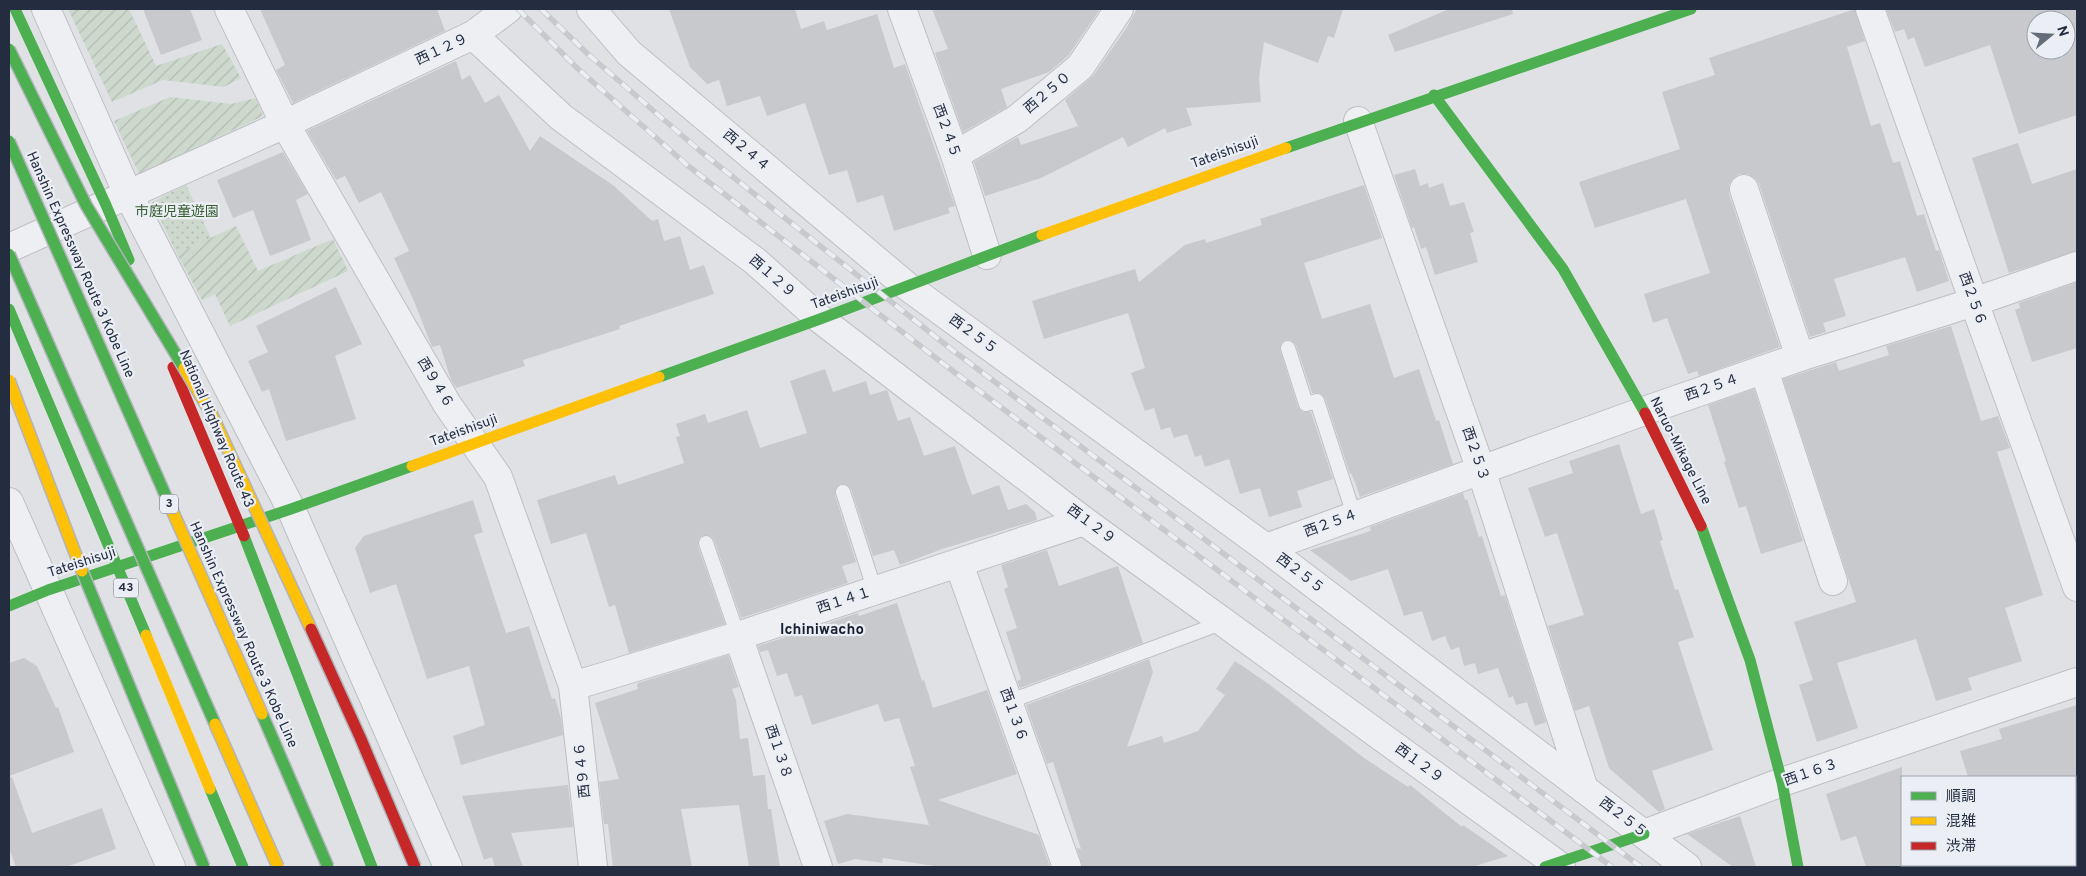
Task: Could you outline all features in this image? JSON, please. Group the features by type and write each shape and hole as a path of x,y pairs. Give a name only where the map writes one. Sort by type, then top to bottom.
{"main road":[{"name":"National Highway Route 43","path":"15,9 117,200 240,526 372,867"},
{"name":"Tateishisuji","path":"9,606 48,590 291,509 820,319 908,287 987,255 1358,121 1691,9"},
{"path":"9,49 86,206 211,413 356,728 415,867"},
{"name":"Naruo-Mikage Line","path":"1434,95 1563,268 1644,411 1704,532 1750,660 1782,782 1798,867"},
{"name":"Hanshin Expressway Route 3 Kobe Line","path":"9,141 328,867"},
{"path":"9,254 278,867"},
{"name":"43","path":"9,309 243,867"},
{"path":"9,380 66,532 204,867"},
{"name":"西１６３","path":"1554,866 1644,834"}],"street":[{"path":"46,9 117,200 291,509 448,867"},
{"name":"西９４６","path":"229,9 285,124 447,404 498,477 573,686 593,867"},
{"path":"473,35 508,9"},
{"name":"西２４４","path":"590,9 629,53 908,287"},
{"name":"西２４５","path":"902,9 955,156 987,255"},
{"name":"西２５０","path":"955,156 1017,119 1080,66 1120,9"},
{"name":"西２５６","path":"1870,9 2077,587"},
{"name":"西１２９","path":"9,248 285,124 473,35 561,117 755,261 820,319 1084,521 1554,866"},
{"name":"西２５３","path":"1358,121 1481,470 1584,788"},
{"path":"1744,189 1800,358"},
{"name":"西２５４","path":"1266,548 1644,411 2077,266"},
{"name":"西２５５","path":"908,287 1266,548 1687,867"},
{"path":"1764,370 1833,581"},
{"path":"9,502 171,867"},
{"name":"西１４１","path":"573,686 738,636 1084,521"},
{"name":"西１３６","path":"959,564 1067,867"},
{"name":"西１３８","path":"738,636 818,867"},
{"name":"西１６３","path":"1644,834 1782,782 2077,682"}],"lane":[{"path":"1288,348 1306,404 1318,401 1354,515"},
{"path":"843,492 875,591"},
{"path":"706,543 738,636"},
{"path":"1008,702 1224,622"}],"green space":[{"path":"68,9 129,9 156,66 222,44 241,78 224,87 163,80 112,102"},
{"path":"170,97 231,104 256,98 263,116 139,174 114,121"},
{"name":"市庭児童遊園","path":"186,185 211,238 177,254 152,202"},
{"path":"236,226 258,271 333,239 348,271 230,326 215,294 202,300 177,254"}],"building":[{"path":"143,9 190,9 202,40 161,55"},
{"path":"260,9 437,9 445,31 293,103 276,70 285,65"},
{"path":"669,9 795,9 801,29 824,21 827,30 877,14 894,68 905,64 955,206 948,208 950,213 894,231 883,195 857,203 847,170 829,175 805,103 767,116 760,96 727,106 719,80 707,84 690,67"},
{"path":"932,9 1100,9 1068,56 1049,72 1001,89 1007,107 963,132 935,53 948,49"},
{"path":"1137,9 1343,9 1334,38 1328,36 1318,63 1264,42 1259,78 1261,102 1186,108 1192,125 1167,133 1165,128 1128,147 1123,137 1041,178 985,196 974,162 1018,137 1021,145 1078,126 1065,100 1093,76 1127,27"},
{"path":"1449,9 1512,9 1513,14 1395,52 1388,35"},
{"path":"1855,9 1865,41 1847,47 1871,126 1880,123 1893,163 1900,161 1917,216 1924,214 1936,251 1939,250 1949,281 1917,292 1905,257 1834,279 1846,316 1823,323 1826,332 1810,337 1759,184 1755,178 1748,174 1739,174 1733,178 1729,185 1729,194 1780,347 1699,376 1697,371 1688,374 1667,318 1653,323 1644,294 1710,273 1686,199 1595,228 1579,182 1680,149 1662,92 1715,75 1709,58"},
{"path":"1886,9 2077,9 2077,115 2019,134 1990,45 1925,67 1914,37 1908,40 1904,29 1895,32"},
{"path":"456,61 462,80 470,75 485,103 499,95 530,151 540,136 614,186 652,221 658,219 664,241 680,236 690,270 704,265 714,294 619,326 620,329 523,360 525,366 456,388 451,380 440,345 432,347 414,301 394,258 409,251 381,192 359,203 345,176 336,180 307,131"},
{"path":"2018,143 2032,184 2077,169 2077,251 2009,273 1972,158"},
{"path":"283,152 308,194 296,200 311,240 270,256 253,210 233,218 217,180"},
{"path":"1415,169 1420,186 1428,183 1429,188 1443,183 1450,206 1464,202 1474,232 1470,233 1478,262 1435,275 1426,247 1421,249 1414,227 1412,228 1394,175"},
{"path":"1364,185 1382,238 1304,263 1322,319 1370,304 1394,378 1419,369 1436,421 1439,420 1453,464 1360,497 1350,474 1325,398 1320,393 1312,393 1296,345 1290,340 1286,340 1281,343 1280,350 1298,407 1303,412 1311,412 1333,479 1297,491 1302,507 1269,517 1260,488 1240,494 1229,459 1205,467 1201,455 1195,457 1187,434 1174,438 1170,427 1161,430 1154,408 1145,411 1131,373 1145,368 1128,313 1044,339 1032,301 1135,269 1139,282 1185,245 1205,239 1206,243 1262,225 1260,219"},
{"path":"2077,282 2077,348 2032,362 2015,310 2020,308 2019,303"},
{"path":"336,287 362,344 335,356 356,419 286,441 269,389 262,392 248,361 268,352 256,326"},
{"path":"1951,326 1981,421 1998,416 2010,448 1997,452 2043,595 2005,608 2022,661 1968,678 1972,690 1936,701 1916,639 1837,663 1858,728 1817,742 1799,685 1813,680 1794,622 1856,602 1783,379 1836,362 1839,371 1889,355 1886,346"},
{"path":"825,369 833,392 866,381 870,395 887,390 898,421 910,417 924,456 955,446 972,495 999,485 1008,510 1026,504 1035,512 1037,520 942,549 900,565 894,550 873,556 851,489 845,484 840,484 835,490 835,495 856,562 842,566 848,583 741,618 714,540 711,536 704,535 699,538 698,546 725,624 629,653 615,605 609,607 586,533 551,544 537,500 615,475 618,485 684,463 676,437 680,436 676,424 705,414 708,423 747,410 760,448 807,433 790,381"},
{"path":"1754,389 1803,541 1761,554 1746,506 1739,508 1708,405"},
{"path":"1619,444 1641,514 1654,509 1663,540 1660,541 1675,590 1678,589 1694,637 1678,642 1713,750 1652,771 1665,809 1659,812 1609,768 1589,706 1575,711 1548,626 1584,615 1557,533 1545,537 1528,488 1573,473 1569,461"},
{"path":"1463,493 1465,500 1467,499 1479,537 1482,536 1501,596 1505,595 1546,722 1535,726 1527,702 1516,705 1513,696 1509,698 1498,668 1478,674 1475,663 1464,666 1459,647 1451,650 1445,636 1432,641 1422,611 1404,616 1388,569 1351,581 1310,550 1371,531 1370,527"},
{"path":"473,500 483,532 474,535 506,633 529,626 552,699 555,698 563,735 461,765 453,736 485,725 469,666 427,679 396,584 370,593 355,548 364,536"},
{"path":"1047,550 1059,586 1118,566 1143,643 1020,688 1017,681 1021,679 1006,632 1017,628 1004,589 1008,587 1001,565"},
{"path":"897,603 922,681 924,680 933,708 987,690 1017,774 938,800 1039,835 1050,867 941,867 883,858 882,863 855,859 838,864 824,821 847,814 929,825 910,767 915,766 899,718 884,722 878,704 812,725 802,695 795,697 787,673 777,676 768,650 760,652 758,646 858,613 859,616"},
{"path":"728,655 739,687 732,689 736,700 740,739 748,738 753,776 765,775 768,809 771,809 780,867 749,867 739,805 681,809 692,867 613,867 608,824 604,824 599,782 619,779 595,703 638,689 638,683"},
{"path":"24,658 37,666 56,708 58,707 74,752 9,776 9,663"},
{"path":"1149,659 1153,672 1127,747 1162,736 1164,743 1198,731 1225,695 1216,689 1235,661 1270,685 1364,758 1408,787 1410,785 1462,827 1463,825 1508,856 1472,867 1082,867 1077,848 1081,849 1053,762 1047,764 1026,705"},
{"path":"2077,705 2077,777 1968,776 1960,751 2002,739 1999,729"},
{"path":"1902,767 1902,867 1866,867 1856,836 1841,841 1826,794"},
{"path":"12,777 32,833 102,808 116,849 66,867 16,867 9,848 9,778"},
{"path":"568,785 573,827 511,833 523,867 495,867 492,857 484,860 462,796"},
{"path":"1740,816 1756,867 1733,867 1687,834"}],"railway":[{"path":"518,9 577,68 687,165 941,362 1612,867"},
{"path":"541,9 589,55 700,151 951,349 1641,867"}],"traffic: fast":[{"path":"15,9 106,205 129,260"},
{"path":"1286,148 1691,9"},
{"path":"9,49 86,205 184,368"},
{"path":"1434,95 1563,269 1645,413"},
{"path":"9,141 168,501"},
{"path":"659,377 820,319 1042,235"},
{"path":"9,254 215,724"},
{"path":"9,309 146,635"},
{"path":"9,606 48,590 291,509 412,466"},
{"path":"1701,526 1750,660 1782,782 1798,867"},
{"path":"244,536 372,867"},
{"path":"82,571 204,867"},
{"path":"262,714 328,867"},
{"path":"210,789 243,867"},
{"path":"1545,867 1644,834"}],"traffic: slow":[{"path":"1042,235 1286,148"},
{"path":"184,368 211,413 311,629"},
{"path":"412,466 659,377"},
{"path":"9,380 82,571"},
{"path":"168,501 262,714"},
{"path":"146,635 210,789"},
{"path":"215,724 278,867"}],"traffic: jam":[{"path":"173,367 244,536"},
{"path":"1645,413 1701,526"},
{"path":"311,629 360,737 415,867"}],"district":[{"name":"Ichiniwacho","path":"822,630"}]}
